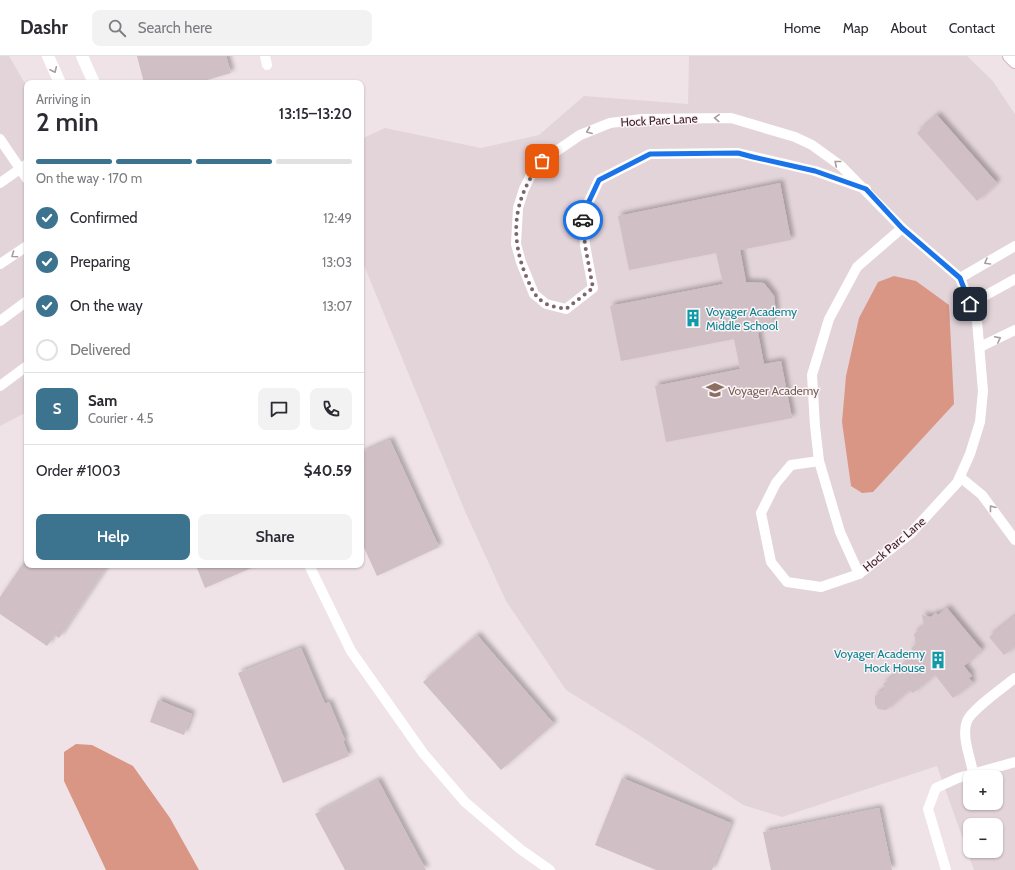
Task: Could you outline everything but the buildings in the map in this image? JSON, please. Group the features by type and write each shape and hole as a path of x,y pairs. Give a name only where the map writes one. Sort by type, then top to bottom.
{"street":[{"path":"48,56 59,80"},
{"path":"82,56 93,80"},
{"path":"1010,56 1015,62"}],"lane":[{"name":"Hock Parc Lane","path":"819,461 791,466 776,483 760,513 771,562 787,582 821,587 859,574 911,534 925,520 960,477 970,454 982,409 982,372 977,321 960,278 902,228 866,189 841,166 812,145 795,137 731,118 707,117 642,119 610,123 580,135 542,161 524,189 518,208 516,244 521,262 534,294 546,304 566,309 593,288 585,245 583,214 599,180 650,154 738,153 815,171 866,189"},
{"path":"0,139 23,166 0,183"},
{"path":"859,574 840,532 819,461 814,426 812,375 829,319 857,267 902,228"},
{"path":"960,278 1015,246"},
{"path":"0,264 24,248"},
{"path":"970,304 1015,279"},
{"path":"0,321 24,303"},
{"path":"980,347 1015,330"},
{"path":"0,386 24,368"},
{"path":"960,477 982,495 1015,540"},
{"path":"310,568 352,651 422,754 466,802 520,849 550,870"},
{"path":"972,770 966,733 967,721 978,708 1015,678"},
{"path":"984,770 1015,762"},
{"path":"946,870 928,809 936,788 963,776"}],"shaded area":[{"path":"0,56 9,56 24,82 24,414 0,426"},
{"name":"Voyager Academy","path":"689,56 967,56 992,80 1015,114 1015,870 974,870 970,858 1003,858 1003,818 963,818 963,839 937,766 782,817 743,805 645,739 566,690 506,601 464,509 364,265 364,138 385,128 481,148 539,135 584,96 688,104"},
{"path":"894,276 916,281 949,305 954,404 873,492 862,493 851,486 842,422 846,376 859,318 878,282"},
{"path":"76,744 92,745 133,766 170,818 199,870 106,870 64,781 64,752"}],"way so far":[{"path":"542,161 530,177 524,189 518,208 516,244 521,262 534,294 546,304 566,309 593,288 585,245 583,220"}],"place":[{"name":"Voyager Academy Middle School","path":"693,318"},
{"name":"Voyager Academy","path":"715,390"},
{"name":"Voyager Academy Hock House","path":"938,660"}],"route":[{"path":"583,220 583,214 599,180 650,154 738,153 815,171 866,189 902,228 960,278 970,304"}]}
